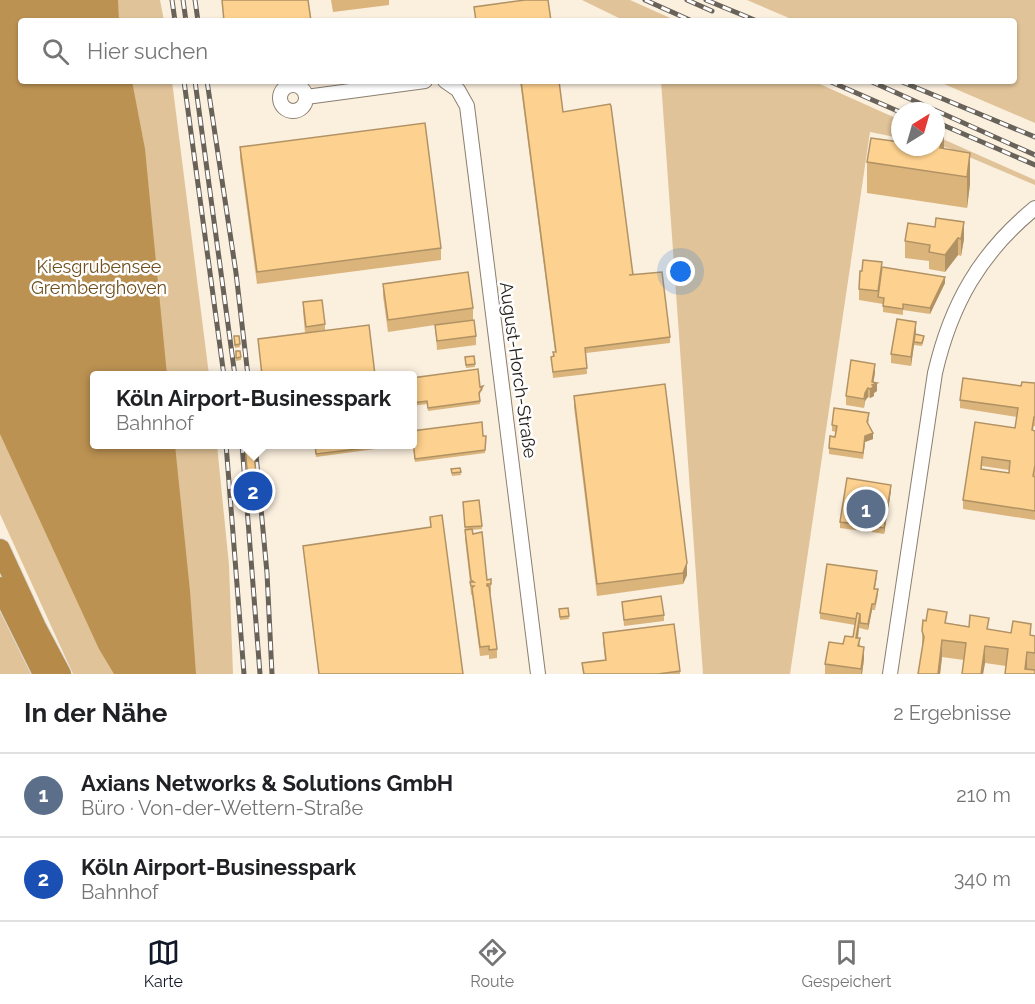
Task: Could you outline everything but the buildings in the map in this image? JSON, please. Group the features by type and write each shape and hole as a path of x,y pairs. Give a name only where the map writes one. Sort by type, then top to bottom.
{"highway":[{"path":"0,549 36,627 61,674"},
{"path":"0,587 43,674"}],"street":[{"path":"306,97 403,84"},
{"name":"August-Horch-Straße","path":"449,84 458,90 467,106 538,674"},
{"path":"890,674 935,373 946,331 961,296 987,256 1006,234 1035,208"}],"green space":[{"name":"Kiesgrubensee Gremberghoven","path":"0,0 160,0 163,18 18,18 18,84 172,84 208,371 90,371 90,449 217,449 229,565 233,674 73,674 0,514"},
{"path":"582,0 630,0 670,18 619,18"},
{"path":"747,0 1035,0 1035,123 944,84 1017,84 1017,18 789,18"},
{"path":"661,84 820,84 891,116 891,136 870,132 790,674 703,674"},
{"path":"945,140 1035,180 1035,185 945,147"},
{"path":"0,603 33,674 0,674"}],"shaded area":[{"name":"Kiesgrubensee Gremberghoven","path":"0,0 118,0 119,18 18,18 18,84 133,84 145,149 167,371 90,371 90,449 175,449 196,674 114,674 99,649 0,434"}],"railway":[{"path":"172,0 175,18"},
{"path":"183,0 186,18"},
{"path":"195,0 198,18"},
{"path":"645,0 685,18"},
{"path":"687,0 712,11"},
{"path":"706,0 750,18"},
{"path":"184,84 223,371"},
{"path":"195,84 234,371"},
{"path":"207,84 236,273 247,371"},
{"path":"836,84 891,108"},
{"path":"877,84 1035,155"},
{"path":"907,84 1035,137"},
{"path":"945,126 1035,165"},
{"path":"226,449 244,674"},
{"path":"242,449 260,674"},
{"path":"255,449 267,573 272,674"}],"place":[{"name":"Köln Airport-Businesspark","path":"253,491"},
{"name":"Axians Networks & Solutions GmbH","path":"866,509"}]}
